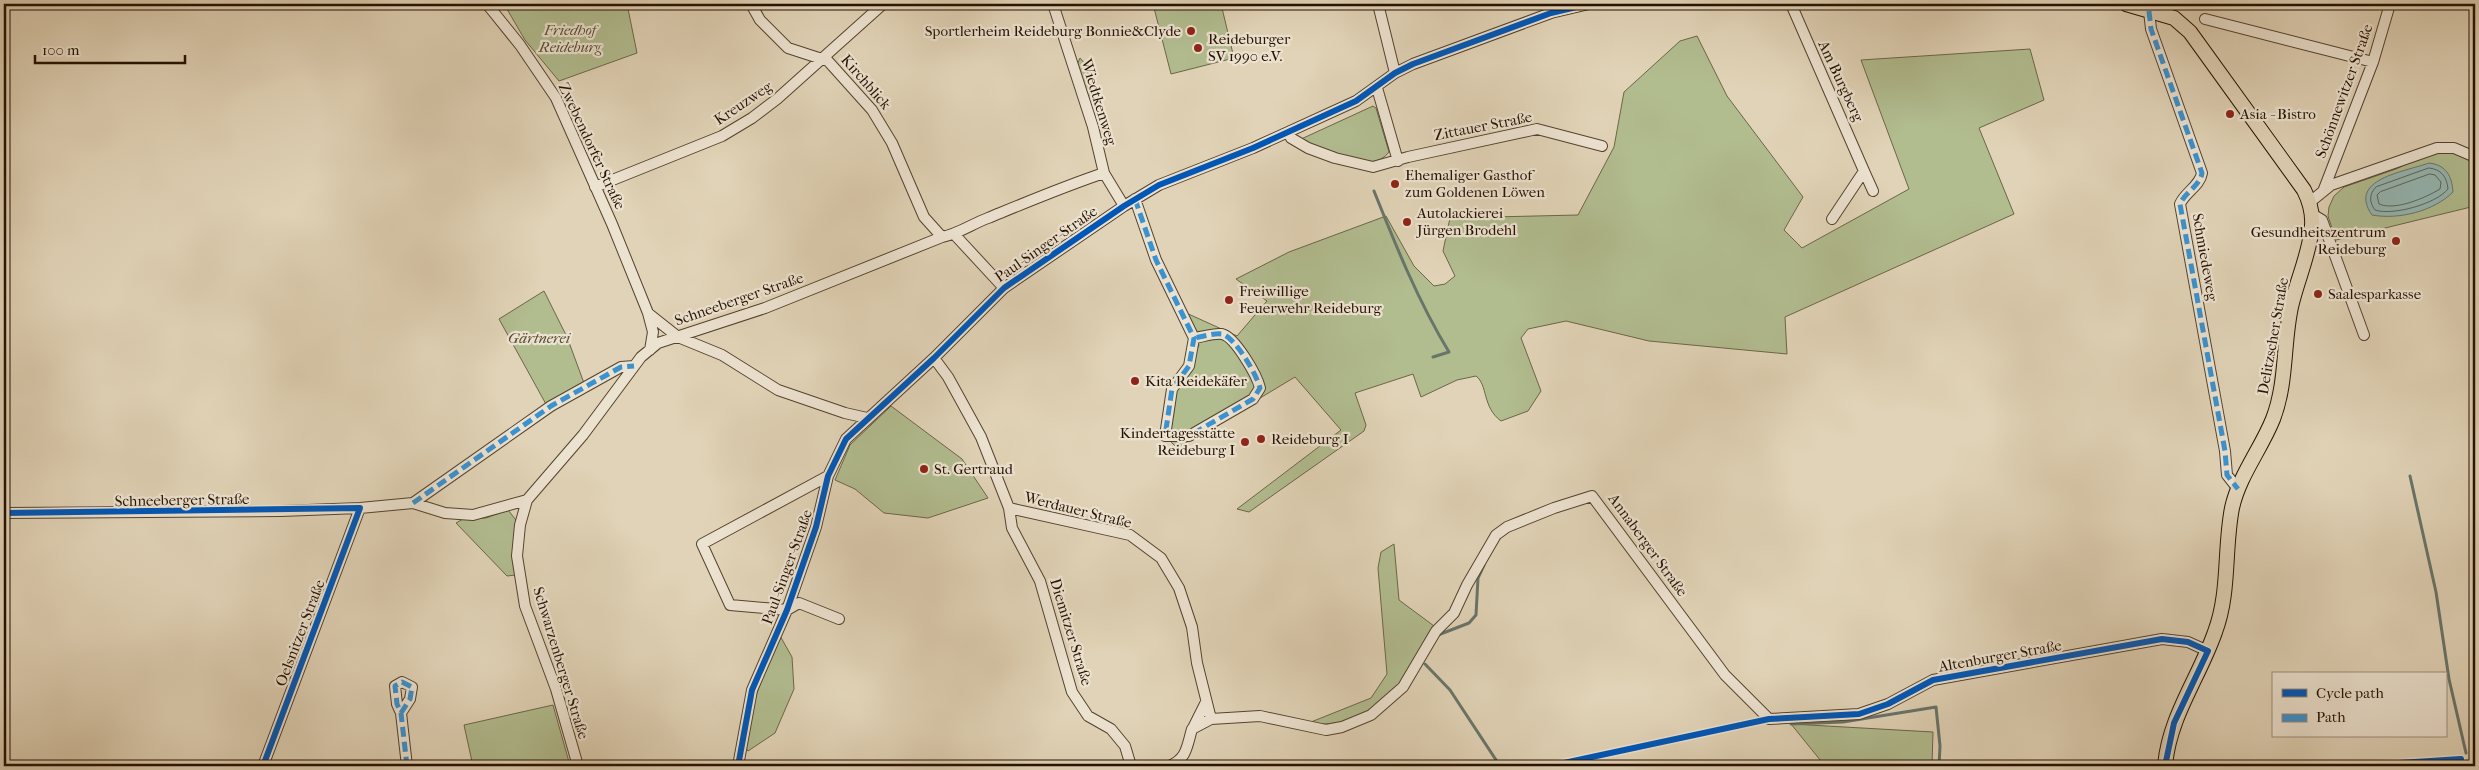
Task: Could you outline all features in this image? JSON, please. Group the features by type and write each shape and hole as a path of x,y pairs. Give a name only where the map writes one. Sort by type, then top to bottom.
{"main road":[{"path":"2126,4 2174,18 2190,32 2304,190 2311,208"},
{"name":"Delitzscher Straße","path":"2165,766 2174,723 2216,630 2224,594 2232,508 2238,489 2280,400 2291,307 2309,245 2311,208"}],"street":[{"name":"Zwebendorfer Straße","path":"487,4 520,45 556,98 648,313 653,332 650,350"},
{"name":"Kirchblick","path":"751,4 760,20 788,48 823,58 860,95 883,126 924,217 942,237"},
{"name":"Kreuzweg","path":"595,186 731,132 778,99 883,4"},
{"name":"Wiedtkenweg","path":"1053,4 1093,127 1104,173 1124,206"},
{"path":"1378,4 1395,73"},
{"name":"Paul-Singer-Straße","path":"738,766 752,690 787,610 816,527 834,459 846,439 934,358 1004,288 1134,199 1159,185 1288,132 1356,101 1377,88 1395,73 1413,64 1524,23 1589,4"},
{"name":"Am Burgberg","path":"1791,4 1873,191"},
{"name":"Schönnewitzer Straße","path":"2324,189 2373,62 2390,4"},
{"name":"Schmiedeweg","path":"2149,11 2151,28 2202,173 2201,180 2183,197 2180,204 2225,451 2227,475 2238,489"},
{"path":"2205,19 2373,62"},
{"path":"1377,88 1398,161"},
{"name":"Zittauer Straße","path":"1288,132 1291,138 1308,148 1358,165 1373,167 1537,129 1602,146"},
{"path":"2364,335 2322,220 2311,208 2324,189 2437,148 2454,148 2475,157"},
{"path":"1832,219 1864,171"},
{"name":"Schneeberger Straße","path":"413,503 551,406 621,367 634,366 658,343 766,308 942,237 954,234 972,224 1104,173"},
{"path":"1134,199 1156,260 1194,338 1189,366 1172,389 1165,436 1189,436 1253,399 1260,388 1255,374 1230,339 1219,334 1194,338"},
{"name":"Paul-Singer-Straße","path":"954,234 1004,288"},
{"name":"Zwebendorfer Straße","path":"648,313 678,337 722,355 778,390 845,414 867,418"},
{"name":"Diemitzer Straße","path":"934,358 948,378 981,438 1009,508 1012,528 1040,581 1072,692 1088,716 1111,729 1125,746 1132,766"},
{"name":"Schwarzenberger Straße","path":"578,766 556,689 525,606 517,556 520,525 527,500 583,435 634,366"},
{"name":"Paul-Singer-Straße","path":"828,476 702,544 730,605 787,610 800,603 839,619"},
{"name":"Annaberger Straße","path":"1192,729 1212,719 1260,716 1326,730 1342,727 1371,715 1403,687 1436,631 1454,613 1467,585 1496,535 1507,527 1524,520 1592,496 1725,676 1769,719"},
{"name":"Schneeberger Straße","path":"4,513 360,508 413,503 446,513 473,515 527,500"},
{"name":"Oelsnitzer Straße","path":"264,766 360,508"},
{"name":"Werdauer Straße","path":"1009,508 1130,535 1161,558 1179,588 1192,627 1206,702 1212,719"},
{"name":"Altenburger Straße","path":"1769,719 1859,714 1888,704 1933,680 2162,639 2188,642 2208,651"},
{"path":"1169,766 1178,763 1184,756 1192,729 1206,702"},
{"path":"401,713 407,766"},
{"path":"726,766 760,766"}],"green space":[{"name":"Friedhof Reideburg","path":"504,4 627,4 637,53 559,81 525,40"},
{"name":"Reideburger SV 1990 e.V.","path":"1153,4 1221,4 1234,58 1171,74"},
{"path":"1697,36 1727,96 1803,197 1784,230 1802,248 1909,189 1861,60 2030,49 2044,100 1979,128 2014,214 1785,317 1787,354 1649,341 1566,321 1528,329 1521,338 1541,391 1528,411 1501,421 1491,409 1480,380 1476,376 1457,380 1421,397 1413,374 1355,393 1366,425 1364,431 1249,512 1237,509 1341,430 1295,377 1177,448 1165,436 1172,389 1189,366 1199,345 1184,312 1237,336 1267,301 1236,279 1289,252 1386,216 1414,266 1434,286 1445,284 1455,276 1443,251 1450,218 1578,215 1614,147 1624,92 1680,41"},
{"path":"1080,58 1086,65 1097,110 1095,117 1077,65"},
{"path":"1373,106 1376,108 1389,152 1381,159 1370,162 1358,162 1345,159 1299,140"},
{"path":"2449,151 2472,159 2475,164 2475,206 2336,240 2328,216 2329,207 2334,196 2344,187 2396,169 2430,153"},
{"name":"Gärtnerei","path":"544,291 567,337 584,383 547,406 499,319"},
{"path":"891,406 962,459 988,498 928,518 884,513 855,489 835,480 850,445"},
{"path":"508,510 516,520 513,553 516,575 507,576 456,523 463,519 486,518"},
{"path":"1394,544 1399,600 1434,626 1404,679 1382,701 1371,709 1347,720 1322,724 1311,722 1371,698 1387,674 1378,568 1381,552"},
{"path":"779,634 792,657 794,689 775,733 748,751 742,742 758,690"},
{"path":"553,705 569,762 521,766 473,766 464,725"},
{"path":"1791,724 1933,732 1932,766 1825,766"}],"water":[{"path":"2429,163 2440,166 2447,172 2453,192 2436,204 2416,212 2393,216 2372,215 2366,203 2367,193 2372,185 2393,174"}],"waterway":[{"path":"1374,191 1417,293 1449,352 1433,357"},
{"path":"2410,476 2436,592 2449,679 2466,753"},
{"path":"1438,635 1469,623 1476,615 1478,578 1484,565"},
{"path":"1425,664 1450,690 1500,766"},
{"path":"1791,724 1843,722 1936,707 1940,746 1939,766"}],"marked path":[{"path":"2149,11 2151,29 2202,173 2201,178 2180,204 2225,451 2227,475 2238,489"},
{"path":"1135,199 1156,260 1194,338 1189,366 1172,389 1165,436 1189,436 1253,399 1260,388 1255,374 1245,357 1227,337 1219,334 1194,338"},
{"path":"413,503 551,406 621,367 634,366"},
{"path":"401,713 410,699 412,687 402,682 395,686 397,704 401,713 407,766"},
{"path":"1179,763 1182,766"}],"cycle path":[{"path":"738,766 752,690 787,610 816,527 828,476 846,439 934,358 1004,288 1124,206 1159,185 1253,148 1356,101 1395,73 1413,64 1551,13 1589,4"},
{"path":"4,513 360,508 263,766"},
{"path":"1550,766 1769,719 1859,714 1888,704 1933,680 2162,639 2188,642 2208,651 2174,723 2165,766"},
{"path":"2352,766 2461,759 2461,766"}],"place":[{"name":"Sportlerheim Reideburg Bonnie&Clyde","path":"1191,31"},
{"name":"Reideburger SV 1990 e.V.","path":"1198,48"},
{"name":"Asia - Bistro","path":"2230,114"},
{"name":"Ehemaliger Gasthof zum Goldenen Löwen","path":"1395,184"},
{"name":"Autolackierei Jürgen Brodehl","path":"1407,222"},
{"name":"Gesundheitszentrum Reideburg","path":"2396,241"},
{"name":"Saalesparkasse","path":"2318,294"},
{"name":"Freiwillige Feuerwehr Reideburg","path":"1229,300"},
{"name":"Kita Reidekäfer","path":"1135,381"},
{"name":"Reideburg I","path":"1261,439"},
{"name":"Kindertagesstätte Reideburg I","path":"1245,442"},
{"name":"St. Gertraud","path":"924,469"}]}
